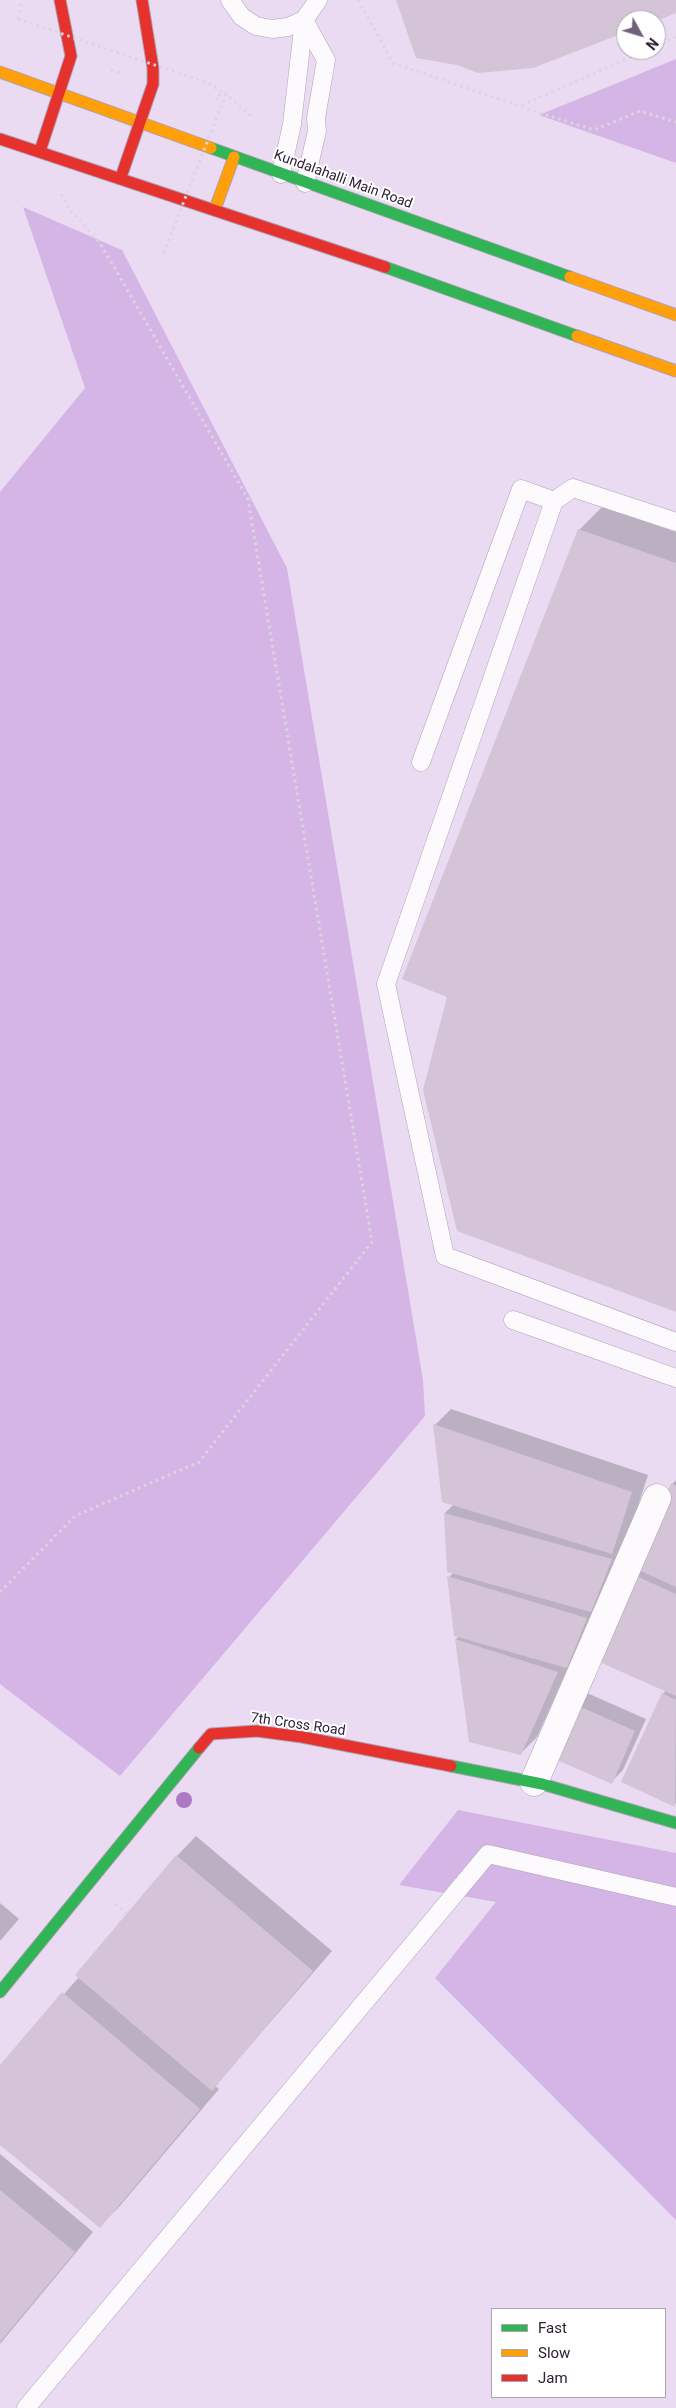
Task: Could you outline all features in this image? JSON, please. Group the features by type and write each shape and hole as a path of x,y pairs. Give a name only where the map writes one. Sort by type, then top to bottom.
{"main road":[{"path":"40,151 71,56 60,0"},
{"path":"121,177 153,84 153,68 142,0"},
{"name":"Kundalahalli Main Road","path":"0,72 140,124 676,315"},
{"path":"0,139 121,177 365,260 676,371"},
{"path":"215,210 234,157"},
{"name":"7th Cross Road","path":"0,1992 211,1734 257,1731 534,1782 676,1823"}],"street":[{"path":"534,1782 657,1498"}],"lane":[{"path":"230,0 242,17 256,26 272,29 288,27 304,20"},
{"path":"282,174 292,124 304,20 318,0"},
{"path":"304,20 326,60 316,118 317,131 305,183"},
{"path":"676,522 573,488 554,501 386,984 445,1256 676,1342"},
{"path":"422,762 521,489 554,501"},
{"path":"513,1320 676,1378"},
{"path":"26,2408 488,1854 676,1897"}],"path":[{"path":"22,0 18,19 208,83 253,118"},
{"path":"358,0 393,63 594,130 640,112 676,122"},
{"path":"520,106 624,60"},
{"path":"217,100 218,94 224,95"},
{"path":"162,257 224,95"},
{"path":"0,1592 75,1516 200,1462 372,1242 248,499 113,264 97,239 69,209"},
{"path":"113,1902 127,1914"}],"shaded area":[{"path":"676,59 676,163 539,115"},
{"path":"23,207 122,250 287,568 423,1380 425,1416 120,1776 0,1684 0,492 85,388"},
{"path":"458,1810 676,1853 676,2220 435,1978 496,1902 399,1885"}],"building":[{"path":"396,0 676,0 676,13 666,17 666,10 616,10 616,36 533,68 478,73 457,65 416,58"},
{"path":"578,529 676,563 676,1312 457,1231 423,1090 447,997 402,979"},
{"path":"433,1424 632,1492 612,1554 442,1502"},
{"path":"671,1483 676,1486 676,1587 632,1567"},
{"path":"444,1513 612,1559 591,1612 447,1572"},
{"path":"634,1575 676,1594 676,1696 595,1660"},
{"path":"447,1576 587,1618 567,1668 454,1636"},
{"path":"455,1639 558,1672 521,1755 469,1742"},
{"path":"662,1693 676,1700 675,1807 621,1782"},
{"path":"574,1704 635,1731 612,1784 550,1757"},
{"path":"176,1855 313,1971 212,2091 75,1975"},
{"path":"62,1992 200,2109 100,2228 0,2145 0,2065"},
{"path":"0,2190 75,2252 0,2342"}],"traffic: fast":[{"path":"211,148 570,277"},
{"path":"385,267 577,336"},
{"path":"0,1992 199,1748"},
{"path":"451,1766 542,1784 676,1823"}],"traffic: slow":[{"path":"0,72 211,148"},
{"path":"215,209 234,157"},
{"path":"570,277 676,315"},
{"path":"577,336 676,371"}],"traffic: jam":[{"path":"40,151 71,56 60,0"},
{"path":"121,177 153,84 153,68 142,0"},
{"path":"0,139 385,267"},
{"path":"199,1748 211,1734 257,1731 302,1737 451,1766"}]}
